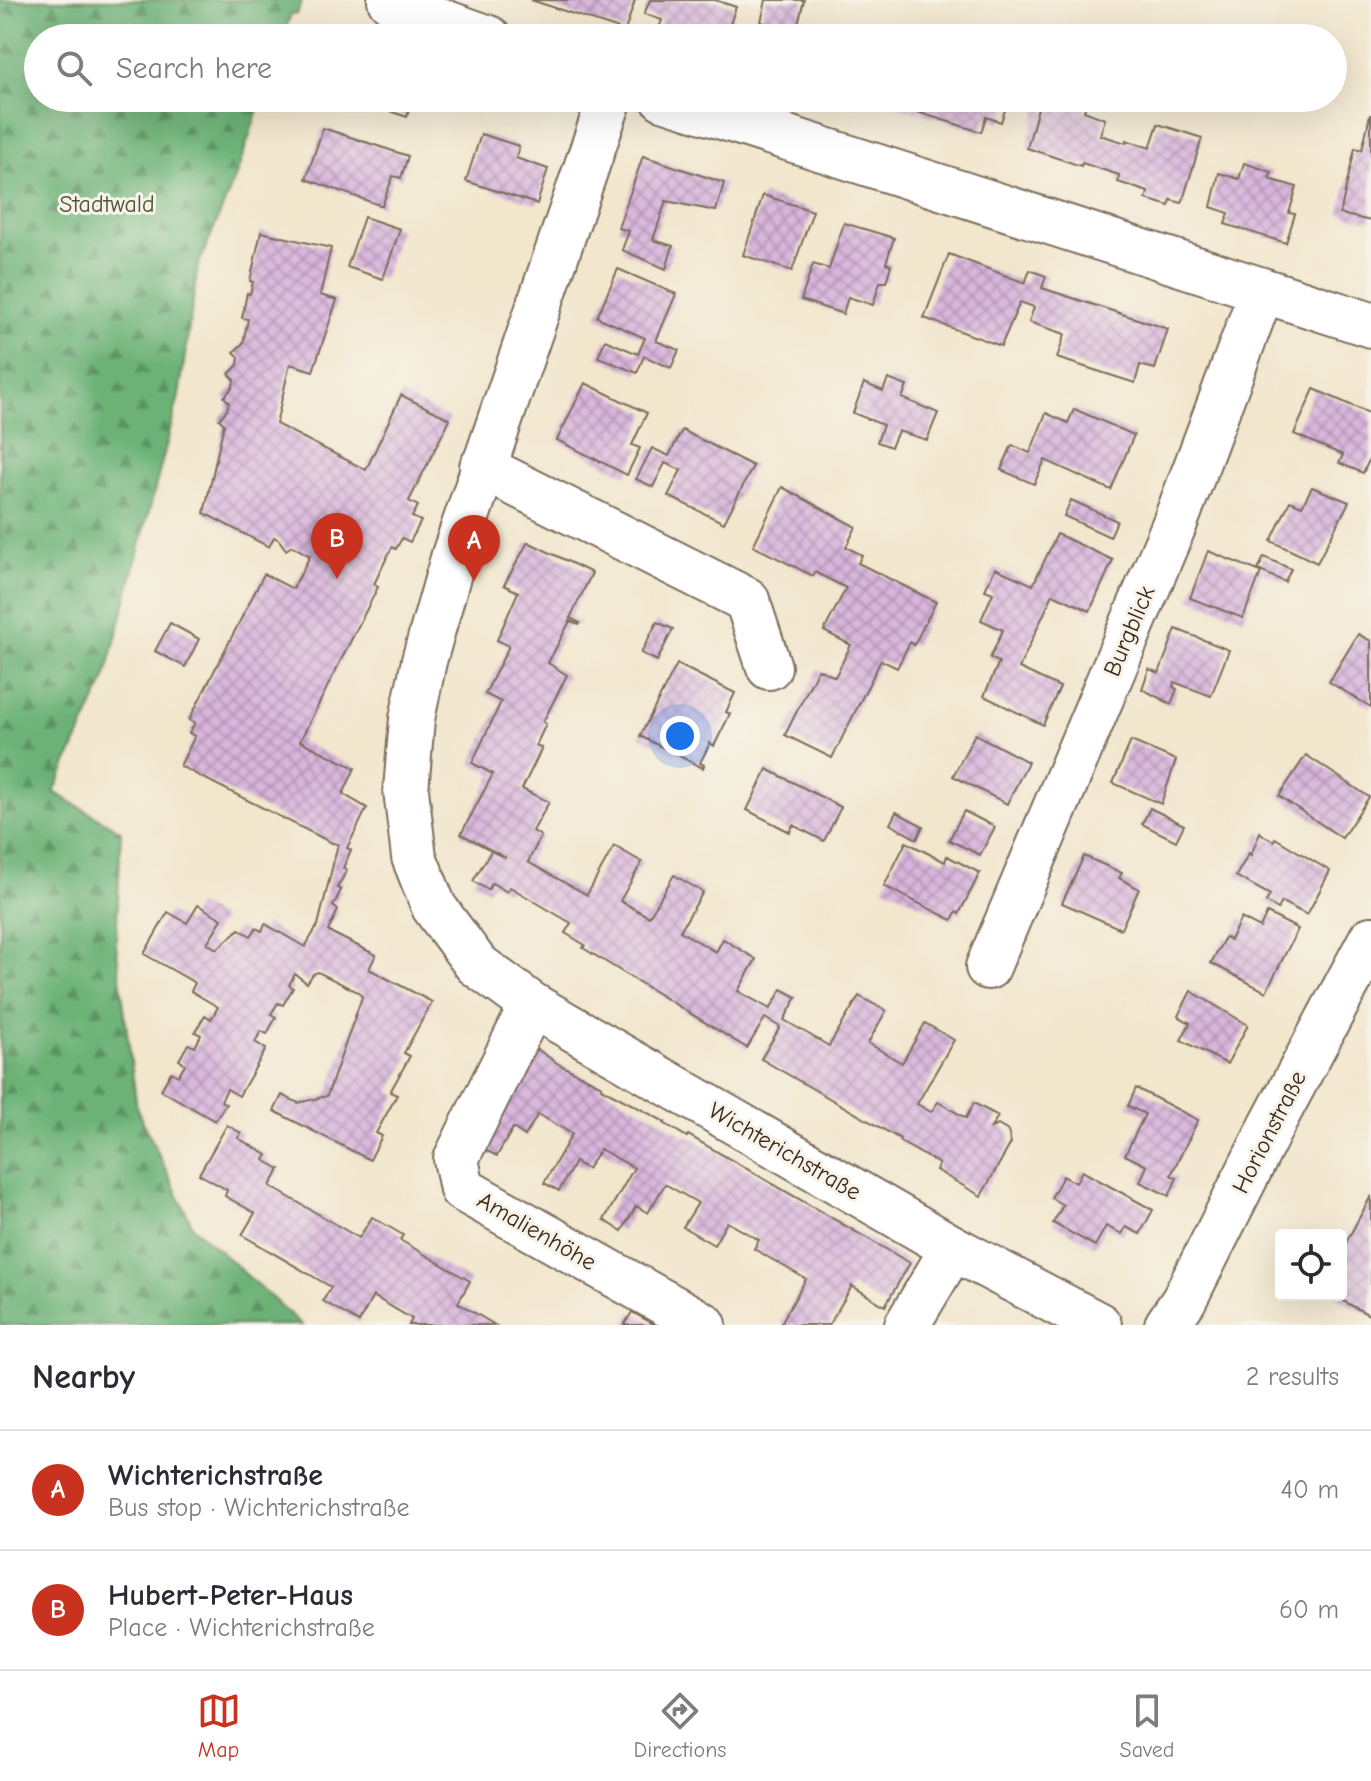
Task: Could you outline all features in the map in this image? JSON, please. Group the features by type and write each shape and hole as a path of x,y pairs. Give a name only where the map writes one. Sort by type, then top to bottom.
{"street":[{"path":"393,2 452,24"},
{"name":"Wichterichstraße","path":"605,112 482,467 424,661 412,719 406,790 414,857 434,907 476,964 532,1005 953,1248 1099,1325"},
{"path":"706,112 1371,325"},
{"name":"Burgblick","path":"988,967 1175,523 1262,291"},
{"path":"482,467 747,600 769,667"},
{"name":"Horionstraße","path":"1167,1325 1184,1300 1371,939"},
{"name":"Amalienhöhe","path":"532,1005 456,1159 462,1189 704,1325"},
{"path":"907,1325 953,1248"}],"green space":[{"name":"Stadtwald","path":"0,0 302,0 297,14 291,14 288,24 24,24 24,112 257,112 236,176 198,266 179,396 105,680 54,792 121,831 116,945 137,1109 193,1227 302,1325 0,1325"}],"building":[{"path":"531,0 635,0 627,24 604,24"},
{"path":"650,0 715,0 736,7 730,24 660,24 662,20 644,14"},
{"path":"766,0 804,0 798,24 761,22"},
{"path":"392,112 408,112 407,117"},
{"path":"917,112 1004,112 1001,122 986,117 981,132"},
{"path":"1037,112 1087,112 1105,119 1100,135 1150,148 1158,124 1202,138 1182,203 1171,200 1169,206 1146,199 1148,192 1118,182 1119,175 1027,148"},
{"path":"1370,115 1371,221 1340,214 1355,148 1362,150"},
{"path":"323,128 408,156 401,178 393,176 382,206 306,179"},
{"path":"481,134 519,146 516,158 548,169 537,204 466,181"},
{"path":"643,156 724,183 716,211 666,201 653,240 673,246 666,269 622,250 629,231 618,228"},
{"path":"1244,163 1272,172 1269,179 1297,187 1289,213 1295,214 1286,243 1225,224 1229,213 1211,207 1219,173 1239,179"},
{"path":"763,195 813,211 792,271 743,255"},
{"path":"364,217 400,229 383,279 347,267"},
{"path":"844,223 894,238 886,263 891,265 886,282 880,282 873,305 848,297 843,314 801,300 813,264 829,269"},
{"path":"261,232 331,248 320,295 337,300 313,371 290,364 276,424 366,470 401,395 450,419 409,501 418,506 412,517 421,521 410,542 402,538 396,549 392,547 374,584 378,587 300,741 355,768 343,794 367,808 347,848 351,850 343,868 347,870 337,888 341,890 333,906 338,910 328,931 376,955 369,969 432,1002 404,1053 410,1056 390,1092 397,1095 376,1133 382,1136 370,1160 274,1111 282,1095 298,1103 327,1096 362,997 358,992 318,972 307,983 295,974 289,985 293,988 283,1005 278,1003 271,1014 276,1017 267,1034 261,1031 255,1042 266,1049 239,1096 227,1089 221,1101 226,1104 215,1121 161,1090 171,1072 178,1076 185,1064 179,1060 188,1044 195,1047 201,1035 195,1032 205,1015 211,1019 218,1007 191,991 195,983 144,954 168,912 187,923 198,905 222,919 207,943 217,949 239,929 251,936 256,928 262,931 265,924 305,947 318,925 338,844 180,766 195,736 189,733 195,723 189,720 264,574 293,589 310,556 292,546 286,550 274,537 269,547 204,513 224,424 219,419 229,402 224,397 233,387 234,379 229,374 238,365 239,357 234,352 243,343 248,319 242,318 247,293 250,294 253,282 250,281"},
{"path":"949,254 1025,283 1030,270 1046,276 1042,288 1168,329 1155,369 1140,365 1135,383 1057,358 1065,334 1029,322 1034,307 1020,302 1001,346 924,318"},
{"path":"618,269 676,294 656,341 679,350 671,368 644,356 637,373 598,357 605,340 638,354 645,338 597,317"},
{"path":"888,379 907,386 902,398 938,413 927,440 898,431 891,447 877,442 883,425 853,413 864,383 883,391"},
{"path":"585,383 647,413 632,445 640,448 627,475 557,440"},
{"path":"1314,389 1371,414 1371,456 1363,473 1339,463 1343,455 1294,434"},
{"path":"1074,409 1134,435 1111,490 1045,460 1034,484 1001,470 1012,445 1030,453 1046,413 1068,423"},
{"path":"682,430 753,466 724,523 668,496 681,470 665,463 653,487 636,479 652,448 669,456"},
{"path":"782,487 856,527 846,547 862,555 858,563 936,602 914,645 910,642 897,668 881,660 832,758 785,735 818,669 835,677 851,645 824,631 846,588 815,572 813,576 753,546"},
{"path":"1312,487 1349,502 1317,563 1271,541 1290,501 1302,506"},
{"path":"1071,500 1117,521 1110,537 1064,516"},
{"path":"1057,534 1113,560 1090,611 1053,594 1019,668 1060,687 1043,725 984,696 999,662 990,658 1003,630 981,620 993,593 985,590 995,568 1033,585"},
{"path":"528,542 592,573 570,618 580,623 570,621 548,663 567,675 543,722 546,724 536,745 542,748 522,789 549,802 533,831 541,836 528,862 587,895 614,846 642,862 620,901 649,917 674,875 703,892 680,931 716,952 723,939 756,959 738,991 770,1009 782,989 797,997 784,1020 829,1046 859,996 886,1011 868,1043 902,1063 925,1023 954,1040 917,1104 931,1112 938,1102 966,1118 974,1103 998,1116 991,1128 998,1125 1008,1131 1011,1143 981,1196 936,1170 939,1164 900,1139 761,1059 780,1027 765,1018 747,1048 583,948 585,945 565,933 571,923 510,887 507,892 492,883 488,890 473,881 491,851 506,858 461,834 493,774 472,763 501,702 485,694 509,646 497,640 518,592 504,585"},
{"path":"1208,551 1261,572 1243,618 1190,598"},
{"path":"1264,557 1291,569 1285,582 1258,570"},
{"path":"657,622 673,629 657,661 641,653"},
{"path":"170,623 199,639 185,667 155,651"},
{"path":"1176,629 1229,650 1211,696 1174,682 1173,687 1177,689 1171,704 1142,689 1149,669 1159,673"},
{"path":"1358,634 1371,641 1371,707 1329,682"},
{"path":"677,664 735,693 726,712 730,714 714,746 710,743 700,763 704,765 703,768 640,736"},
{"path":"975,734 1028,762 1007,804 953,776"},
{"path":"1131,741 1176,760 1161,804 1113,783"},
{"path":"1306,755 1369,797 1342,838 1279,796"},
{"path":"767,769 841,807 824,841 793,825 790,832 747,810"},
{"path":"1150,808 1184,825 1176,841 1142,824"},
{"path":"964,811 995,827 980,855 949,840"},
{"path":"896,812 923,826 917,839 890,824"},
{"path":"1260,832 1330,871 1307,915 1282,902 1278,909 1266,902 1270,895 1236,876 1249,853 1251,855"},
{"path":"906,842 945,862 947,856 980,873 959,914 956,912 952,920 884,886"},
{"path":"1084,856 1122,873 1119,878 1139,889 1121,929 1062,903"},
{"path":"1267,913 1298,929 1266,992 1211,963 1225,937 1230,940 1241,918 1260,928"},
{"path":"1191,991 1248,1025 1227,1064 1181,1040 1190,1023 1178,1016"},
{"path":"537,1049 560,1065 602,1086 910,1263 885,1306 852,1286 829,1325 785,1325 781,1323 806,1279 754,1249 759,1240 727,1222 714,1245 683,1227 698,1203 665,1184 648,1213 636,1206 622,1231 604,1220 634,1168 600,1149 587,1169 575,1162 559,1191 544,1183 572,1134 538,1114 525,1136 513,1128 497,1156 481,1148"},
{"path":"1136,1088 1198,1120 1171,1175 1177,1178 1169,1196 1140,1182 1147,1166 1125,1155 1145,1114 1128,1106"},
{"path":"227,1125 241,1133 238,1138 267,1155 264,1160 280,1169 270,1186 359,1238 372,1217 403,1235 400,1240 470,1281 458,1303 495,1325 409,1325 412,1319 373,1296 359,1322 323,1301 331,1287 242,1235 255,1213 225,1196 227,1190 199,1174"},
{"path":"1082,1171 1153,1210 1140,1234 1126,1227 1122,1234 1106,1226 1095,1246 1053,1223 1063,1205 1051,1198 1063,1176 1076,1183"},
{"path":"1371,1196 1371,1316 1343,1301 1347,1301 1347,1241"},
{"path":"632,1312 655,1325 624,1325"}],"place":[{"name":"Hubert-Peter-Haus","path":"337,579"},
{"name":"Wichterichstraße","path":"474,581"}]}
